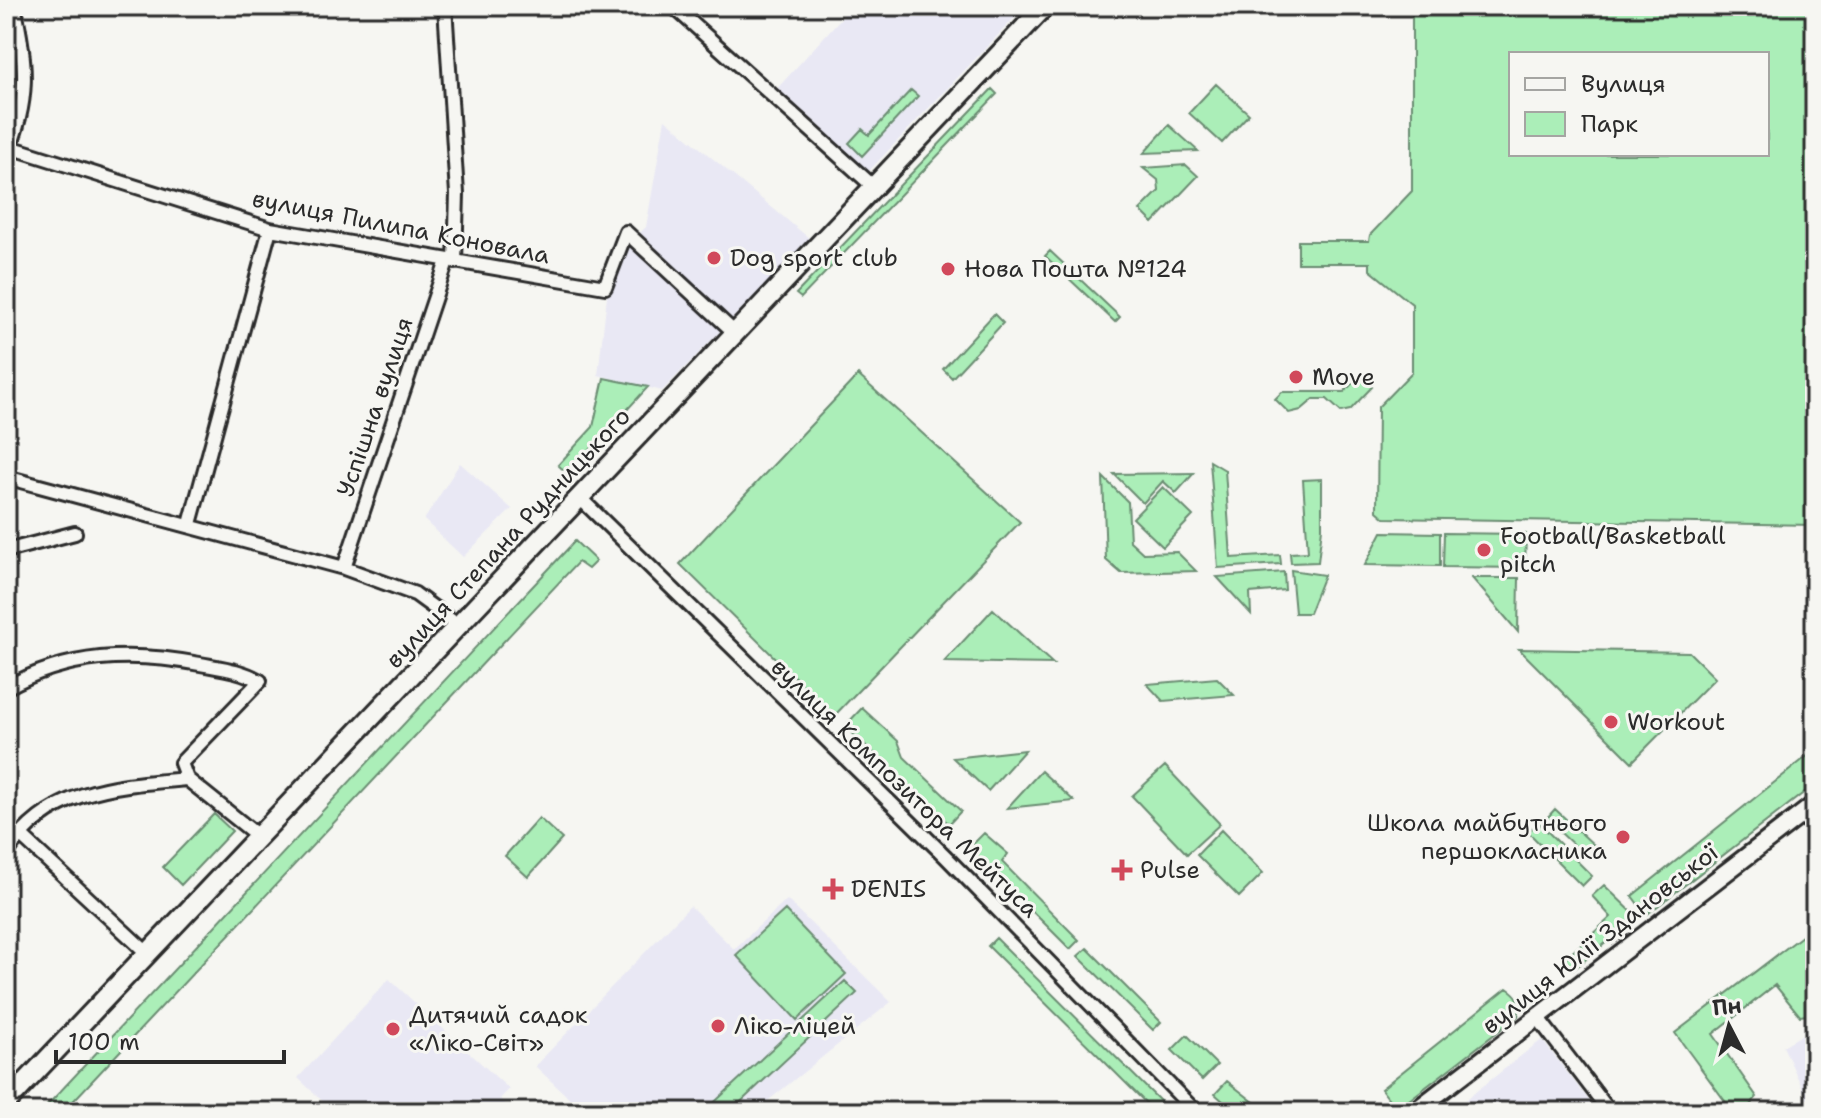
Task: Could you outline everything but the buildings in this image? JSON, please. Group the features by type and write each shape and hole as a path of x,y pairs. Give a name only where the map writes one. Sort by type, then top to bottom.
{"main road":[{"name":"вулиця Степана Рудницького","path":"6,1103 1045,6"}],"street":[{"path":"8,151 22,108 27,71 14,6"},
{"name":"Успішна вулиця","path":"344,568 451,261 457,194 445,6"},
{"path":"673,6 875,188"},
{"name":"вулиця Пилипа Коновала","path":"8,151 270,229 605,287 626,232 735,333"},
{"path":"190,524 270,229"},
{"path":"6,477 190,524 344,568 415,594 459,626"},
{"name":"вулиця Композитора Мейтуса","path":"580,498 945,856 1196,1112"},
{"path":"6,551 75,533"},
{"path":"6,688 62,664 92,657 126,655 227,669 260,681 181,763 187,779 258,836"},
{"path":"6,854 19,834 88,791 187,779"},
{"name":"вулиця Юлії Здановської","path":"1414,1112 1815,804"},
{"path":"19,834 146,952"},
{"path":"1538,1018 1610,1112"}],"shaded area":[{"path":"852,6 1016,6 1021,11 866,174 774,92"},
{"path":"665,119 810,239 662,391 598,375 607,296 628,244 646,227"},
{"path":"460,463 512,509 463,557 424,520"},
{"name":"Ліко-ліцей","path":"787,900 891,1002 754,1112 584,1112 535,1066 690,906 734,949"},
{"name":"Дитячий садок «Ліко-Світ»","path":"389,979 509,1089 500,1099 514,1112 334,1112 298,1078"},
{"path":"1815,1027 1815,1112 1794,1112 1808,1100 1783,1046"},
{"path":"1542,1040 1598,1112 1450,1112 1531,1048"}],"green space":[{"path":"1412,6 1815,6 1815,525 1385,518 1377,511 1378,407 1412,372 1412,304 1370,270 1370,263 1298,263 1298,241 1369,241 1370,235 1412,191"},
{"path":"1216,84 1249,114 1222,143 1189,113"},
{"path":"992,89 997,94 801,298 796,294"},
{"path":"911,90 918,96 862,156 849,143 862,129 869,135"},
{"path":"1169,125 1198,151 1144,153"},
{"path":"1186,165 1198,176 1153,223 1140,210 1159,191 1158,180 1143,168"},
{"path":"1050,251 1120,317 1115,322 1045,256"},
{"path":"994,314 1003,323 952,378 943,369"},
{"path":"858,375 1020,522 834,716 680,564"},
{"path":"1360,376 1372,387 1350,410 1341,412 1327,399 1314,399 1301,410 1289,413 1275,399 1282,392 1344,392"},
{"path":"604,378 648,387 568,474 558,465 593,427"},
{"path":"1210,461 1225,470 1231,558 1280,555 1281,564 1218,568"},
{"path":"1194,473 1176,493 1163,481 1143,503 1114,474"},
{"path":"1103,477 1128,502 1130,541 1143,553 1177,552 1196,571 1121,573 1106,560"},
{"path":"1322,479 1318,562 1291,563 1290,553 1308,552 1303,480"},
{"path":"1163,487 1193,516 1163,547 1133,518"},
{"path":"1382,532 1440,533 1440,566 1365,565"},
{"name":"Football/Basketball pitch","path":"1444,533 1526,534 1525,568 1443,567"},
{"path":"575,541 596,561 588,569 578,562 63,1112 41,1112"},
{"path":"1291,570 1324,575 1309,613 1295,613"},
{"path":"1284,572 1285,590 1250,593 1251,614 1217,577"},
{"path":"1472,578 1519,578 1518,632"},
{"path":"993,609 1053,664 944,662"},
{"path":"1519,649 1689,652 1715,678 1632,762"},
{"path":"1217,678 1234,695 1163,701 1147,684"},
{"path":"862,708 898,741 904,757 961,811 949,824 845,726"},
{"path":"1025,750 988,791 953,758"},
{"path":"1815,750 1815,784 1646,915 1632,896"},
{"path":"1165,766 1220,824 1187,854 1132,796"},
{"path":"1041,771 1074,801 1007,808"},
{"path":"1555,809 1595,846 1592,849 1579,850 1546,819"},
{"path":"214,814 232,831 181,885 163,867"},
{"path":"539,818 562,839 528,877 505,856"},
{"path":"1538,822 1592,876 1582,886 1528,832"},
{"path":"1221,830 1263,873 1239,897 1197,855"},
{"path":"984,833 1008,854 1002,862 1079,940 1070,949 969,848"},
{"path":"1604,885 1637,917 1573,970 1565,959 1611,917 1592,896"},
{"path":"785,910 846,974 797,1020 736,955"},
{"path":"1815,926 1815,1014 1800,1016 1775,985 1713,1034 1757,1097 1744,1112 1733,1112 1675,1033"},
{"path":"996,938 1171,1112 1155,1112 988,946"},
{"path":"1087,948 1161,1022 1153,1030 1078,956"},
{"path":"845,981 857,993 730,1112 704,1112"},
{"path":"1507,988 1518,1000 1518,1016 1400,1107 1395,1107 1381,1089"},
{"path":"1187,1035 1217,1065 1202,1080 1172,1050"},
{"path":"1227,1081 1259,1106 1274,1111 1359,1107 1367,1112 1235,1112 1215,1094"}],"place":[{"name":"Dog sport club","path":"714,258"},
{"name":"Нова Пошта №124","path":"948,269"},
{"name":"Move","path":"1296,377"},
{"name":"Football/Basketball pitch","path":"1484,550"},
{"name":"Workout","path":"1611,722"},
{"name":"Школа майбутнього першокласника","path":"1623,837"},
{"name":"Pulse","path":"1122,870"},
{"name":"DENIS","path":"833,889"},
{"name":"Ліко-ліцей","path":"718,1026"},
{"name":"Дитячий садок «Ліко-Світ»","path":"393,1029"}]}
